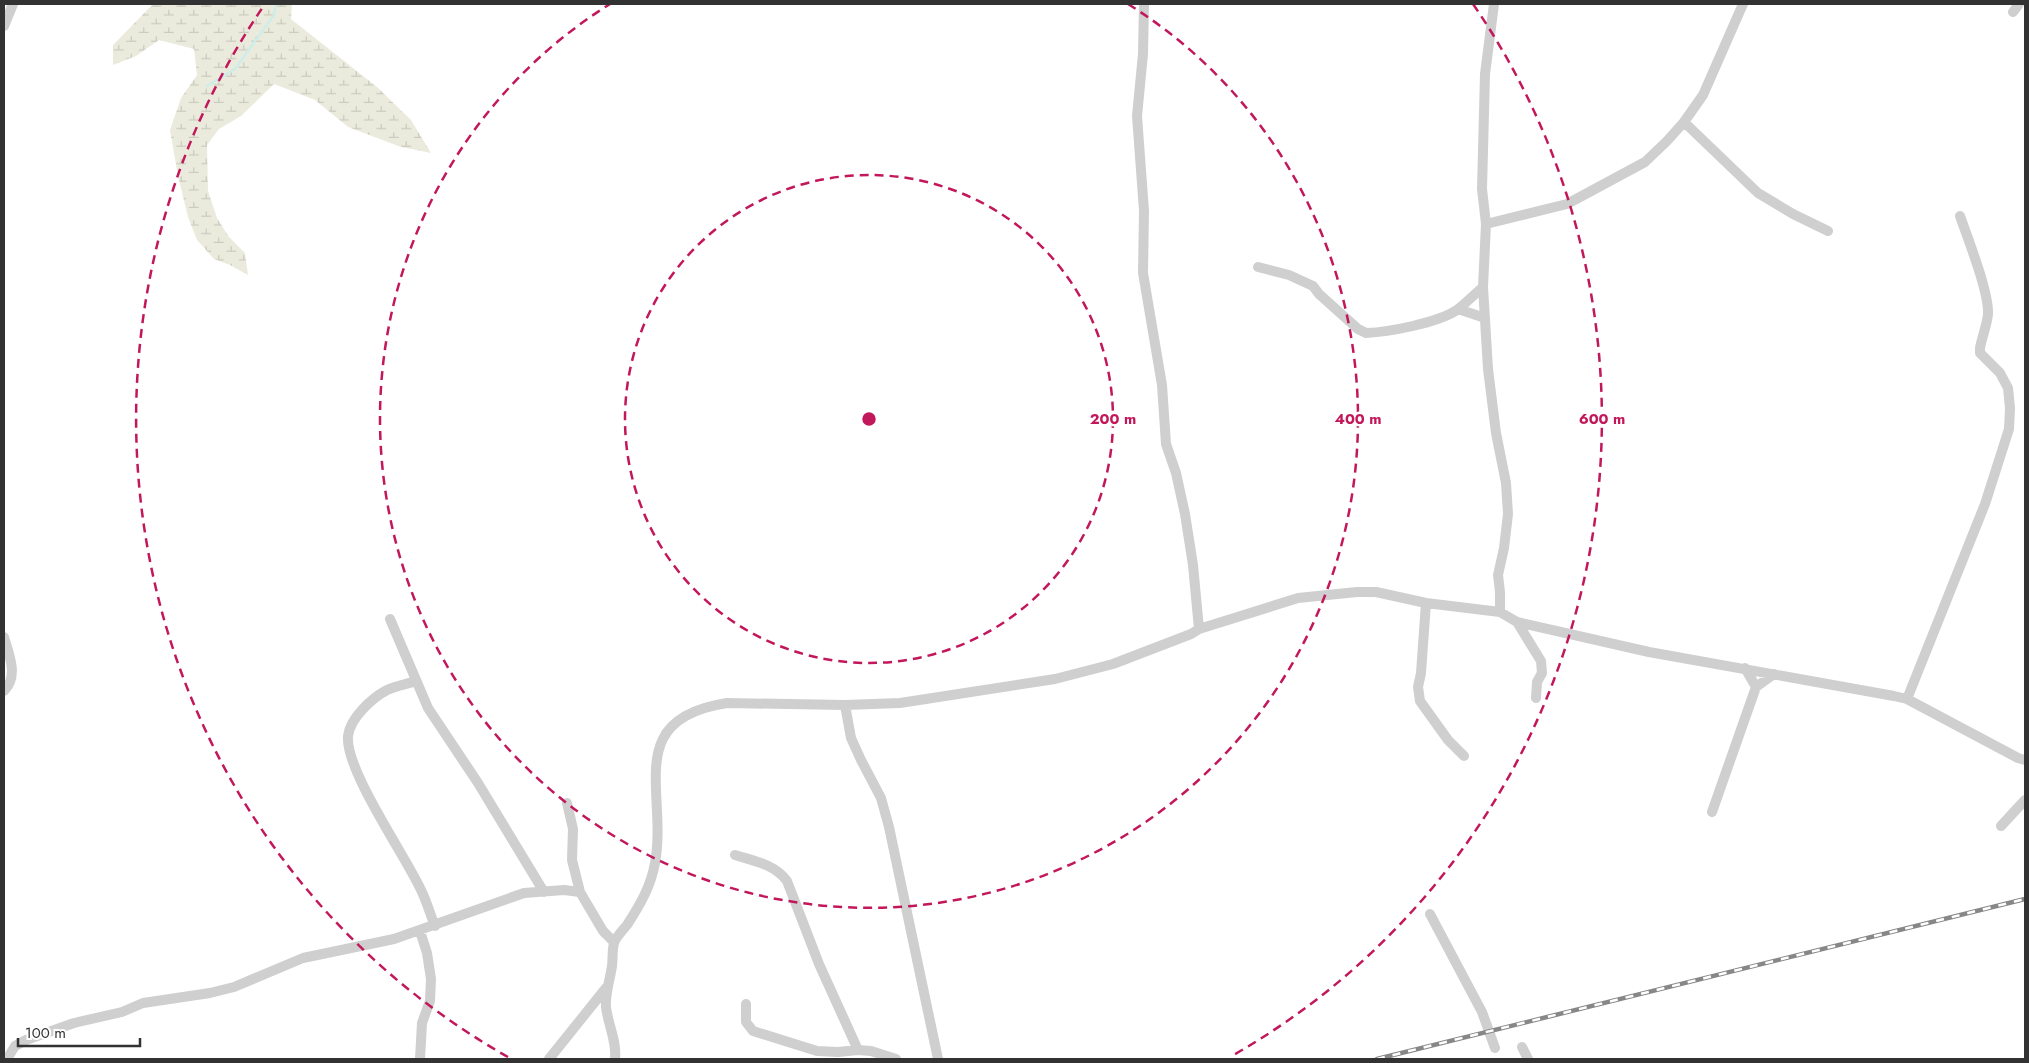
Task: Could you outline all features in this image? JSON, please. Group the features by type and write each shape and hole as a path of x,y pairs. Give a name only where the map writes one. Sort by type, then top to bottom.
{"street":[{"path":"4,26 13,4"},
{"path":"1144,4 1143,54 1137,116 1144,212 1143,274 1162,385 1166,444 1176,473 1185,514 1193,565 1199,629"},
{"path":"1494,4 1485,74 1482,189 1486,224 1484,287 1488,369 1496,433 1506,483 1508,514 1504,548 1498,575 1500,612"},
{"path":"1486,224 1567,204 1645,162 1684,122 1703,95 1743,4"},
{"path":"1684,122 1758,193 1793,214 1828,231"},
{"path":"1907,699 1985,504 2009,429 2010,408 2008,388 2000,373 1980,353 1988,315 1988,306 1960,216"},
{"path":"1258,267 1289,275 1313,286 1319,294 1358,329 1366,333 1432,322 1458,309 1484,287"},
{"path":"1458,309 1485,318"},
{"path":"615,1059 617,1048 606,1008 606,988 612,968 614,942 640,904 651,880 657,844 656,761 661,739 675,723 691,712 709,705 727,703 845,705 900,703 1055,679 1113,664 1191,634 1199,629 1298,598 1376,592 1426,603 1500,612 1517,622 1649,652 1907,699 2025,760"},
{"path":"1426,603 1421,672 1418,686 1420,700 1448,740 1464,756"},
{"path":"390,619 428,708 478,782 544,892"},
{"path":"1517,622 1541,661 1542,673 1537,682 1536,698"},
{"path":"4,637 12,670 12,680 4,691"},
{"path":"1745,668 1756,687"},
{"path":"1712,812 1756,687 1774,674"},
{"path":"416,681 387,690 373,700 353,722 348,735 350,754 366,789 421,890 435,926"},
{"path":"845,705 851,738 860,760 881,798 886,817 938,1059"},
{"path":"2001,826 2025,800"},
{"path":"568,803 573,829 572,860 580,892 602,931 614,942"},
{"path":"735,855 767,865 780,872 787,881 819,964 858,1050"},
{"path":"7,1059 15,1046 26,1040 74,1023 122,1012 143,1003 210,993 234,987 303,958 394,939 524,893 564,890 580,892"},
{"path":"1430,914 1482,1012 1495,1048"},
{"path":"420,931 427,953 431,979 430,1001 422,1023 420,1059"},
{"path":"548,1059 606,988"},
{"path":"746,1004 746,1022 753,1031 817,1050 838,1052 871,1051 896,1059"},
{"path":"1522,1047 1528,1059"}],"green space":[{"path":"153,4 292,4 291,19 377,87 411,120 431,153 401,147 348,127 315,100 274,84 241,116 219,129 207,145 208,191 217,218 229,237 245,253 248,275 214,259 197,240 188,217 170,130 181,98 197,75 194,49 159,40 136,56 113,65 113,45"}],"waterway":[{"path":"207,86 235,69 274,15 276,4"}],"railway":[{"path":"1377,1059 2025,899"}]}
